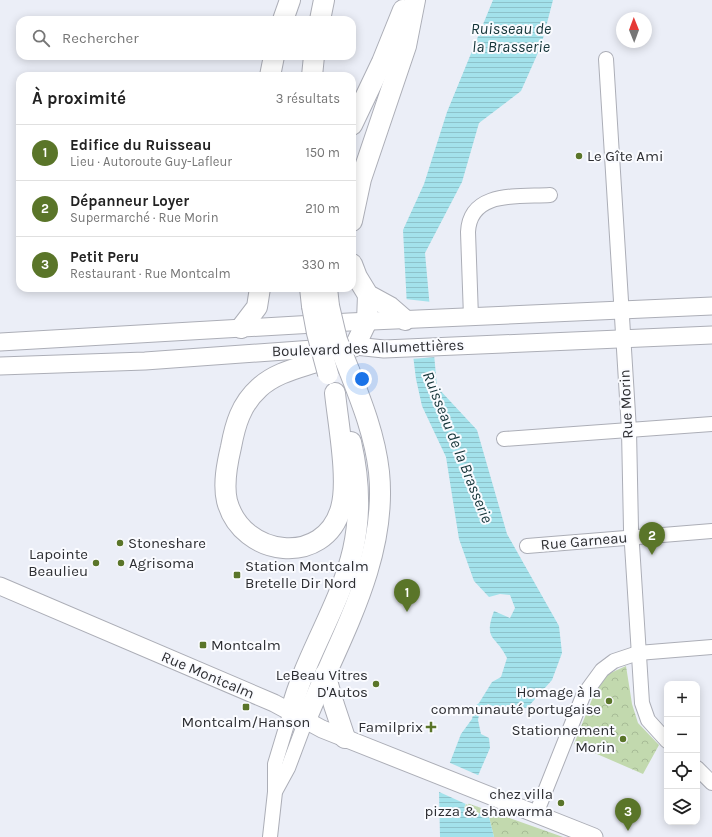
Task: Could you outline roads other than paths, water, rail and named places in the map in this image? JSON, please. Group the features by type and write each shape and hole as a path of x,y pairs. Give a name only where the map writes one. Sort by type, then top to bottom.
{"highway":[{"path":"284,16 290,0"},
{"path":"321,16 324,0"},
{"path":"356,117 385,56 406,0"},
{"path":"356,202 361,179 406,46 415,0"},
{"path":"271,72 273,60"},
{"path":"312,72 314,60"},
{"path":"356,274 359,282 368,295 399,317"},
{"path":"241,328 256,310 259,292"},
{"path":"335,393 343,488 341,508 336,520 324,535 299,547 279,548 260,543 248,535 238,524 232,514 226,496 229,453 235,426 241,411 257,389 274,377 355,346 367,321 368,295"},
{"path":"298,716 326,674 366,577 374,552 380,512 379,480 374,443 349,370 320,297"},
{"path":"298,716 298,686 343,582 353,551 359,503 355,460 347,427 328,374 317,333 320,297"},
{"path":"326,674 345,738"}],"main road":[{"name":"Boulevard des Allumettières","path":"0,342 367,321 399,317 471,317 712,306"},
{"name":"Boulevard des Allumettières","path":"0,366 138,361 355,346 384,349 712,335"},
{"name":"Rue Montcalm","path":"0,586 345,738 439,774 594,837"}],"street":[{"name":"Rue Morin","path":"606,59 629,430 632,536 638,653 643,710 651,724 664,738"},
{"path":"471,317 468,232 473,212 483,204 496,199 550,195"},
{"path":"504,439 712,424"},
{"name":"Rue Garneau","path":"528,546 632,536 712,531"},
{"path":"536,814 586,690 608,665 621,658 638,653 712,647"},
{"path":"270,837 275,792 288,768 298,716"},
{"path":"703,769 712,783"}],"water":[{"name":"Ruisseau de la Brasserie","path":"493,0 553,0 541,46 521,91 479,123 462,182 425,253 437,387 477,430 507,534 559,626 562,653 552,680 527,708 519,707 513,714 488,704 480,710 478,720 481,734 489,738 490,748 464,808 489,817 494,837 440,837 439,791 461,734 472,719 475,706 479,703 492,682 501,677 507,658 490,633 494,611 510,618 515,608 510,595 500,594 489,597 474,581 459,539 446,457 422,406 416,379 407,307 403,230 424,184 447,112"}],"place":[{"name":"Le Gîte Ami","path":"579,156"},
{"name":"Stoneshare","path":"120,543"},
{"name":"Dépanneur Loyer","path":"652,555"},
{"name":"Lapointe Beaulieu","path":"96,563"},
{"name":"Agrisoma","path":"121,563"},
{"name":"Station Montcalm Bretelle Dir Nord","path":"237,575"},
{"name":"Edifice du Ruisseau","path":"407,612"},
{"name":"Montcalm","path":"203,645"},
{"name":"LeBeau Vitres D'Autos","path":"376,684"},
{"name":"Homage à la communauté portugaise","path":"609,701"},
{"name":"Montcalm/Hanson","path":"246,707"},
{"name":"Familprix","path":"431,727"},
{"name":"Stationnement Morin","path":"623,739"},
{"name":"chez villa pizza & shawarma","path":"561,803"},
{"name":"Petit Peru","path":"628,831"}]}
